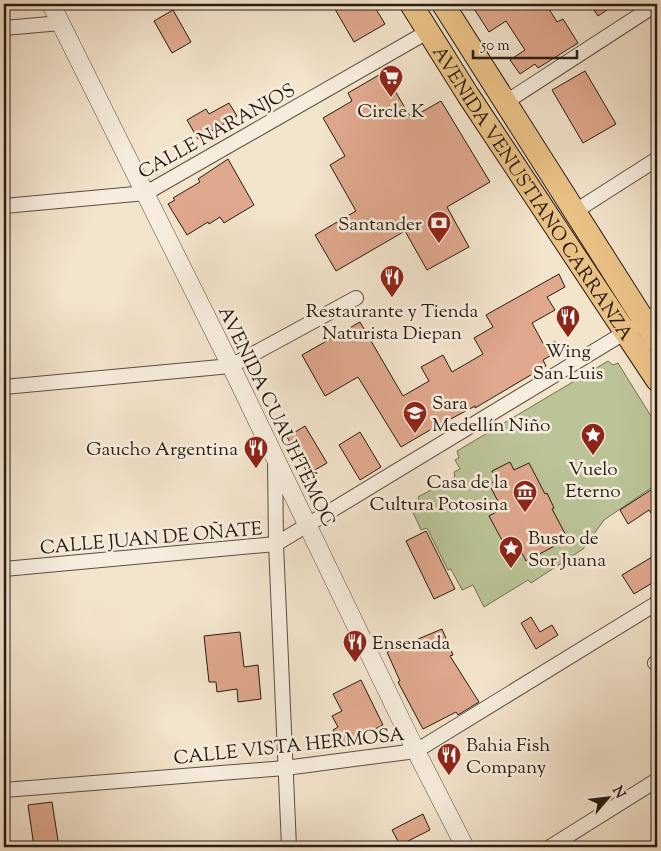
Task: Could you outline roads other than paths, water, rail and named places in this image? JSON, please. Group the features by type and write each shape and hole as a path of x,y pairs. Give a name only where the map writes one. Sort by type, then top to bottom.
{"main road":[{"name":"AVENIDA VENUSTIANO CARRANZA","path":"411,4 473,102 657,341"},
{"name":"AVENIDA VENUSTIANO CARRANZA","path":"443,4 643,322 657,380"}],"street":[{"name":"AVENIDA CUAUHTÉMOC","path":"51,4 231,366 464,847"},
{"path":"506,102 657,4"},
{"path":"4,28 61,23"},
{"name":"CALLE NARANJOS","path":"4,206 146,193 429,31"},
{"path":"574,212 657,158"},
{"path":"4,387 231,366 356,298"},
{"name":"CALLE JUAN DE OÑATE","path":"4,569 276,544 643,322"},
{"path":"275,460 276,544 289,847"},
{"name":"CALLE VISTA HERMOSA","path":"4,790 285,768 416,751 657,603"},
{"path":"550,847 657,780"}],"place":[{"name":"Circle K","path":"391,98"},
{"name":"Santander","path":"439,244"},
{"name":"Restaurante y Tienda Naturista Diepan","path":"392,298"},
{"name":"Wing San Luis","path":"568,338"},
{"name":"Sara Medellín Niño","path":"415,434"},
{"name":"Vuelo Eterno","path":"593,456"},
{"name":"Gaucho Argentina","path":"256,469"},
{"name":"Casa de la Cultura Potosina","path":"525,513"},
{"name":"Busto de Sor Juana","path":"511,569"},
{"name":"Ensenada","path":"355,663"},
{"name":"Bahia Fish Company","path":"449,776"}]}
